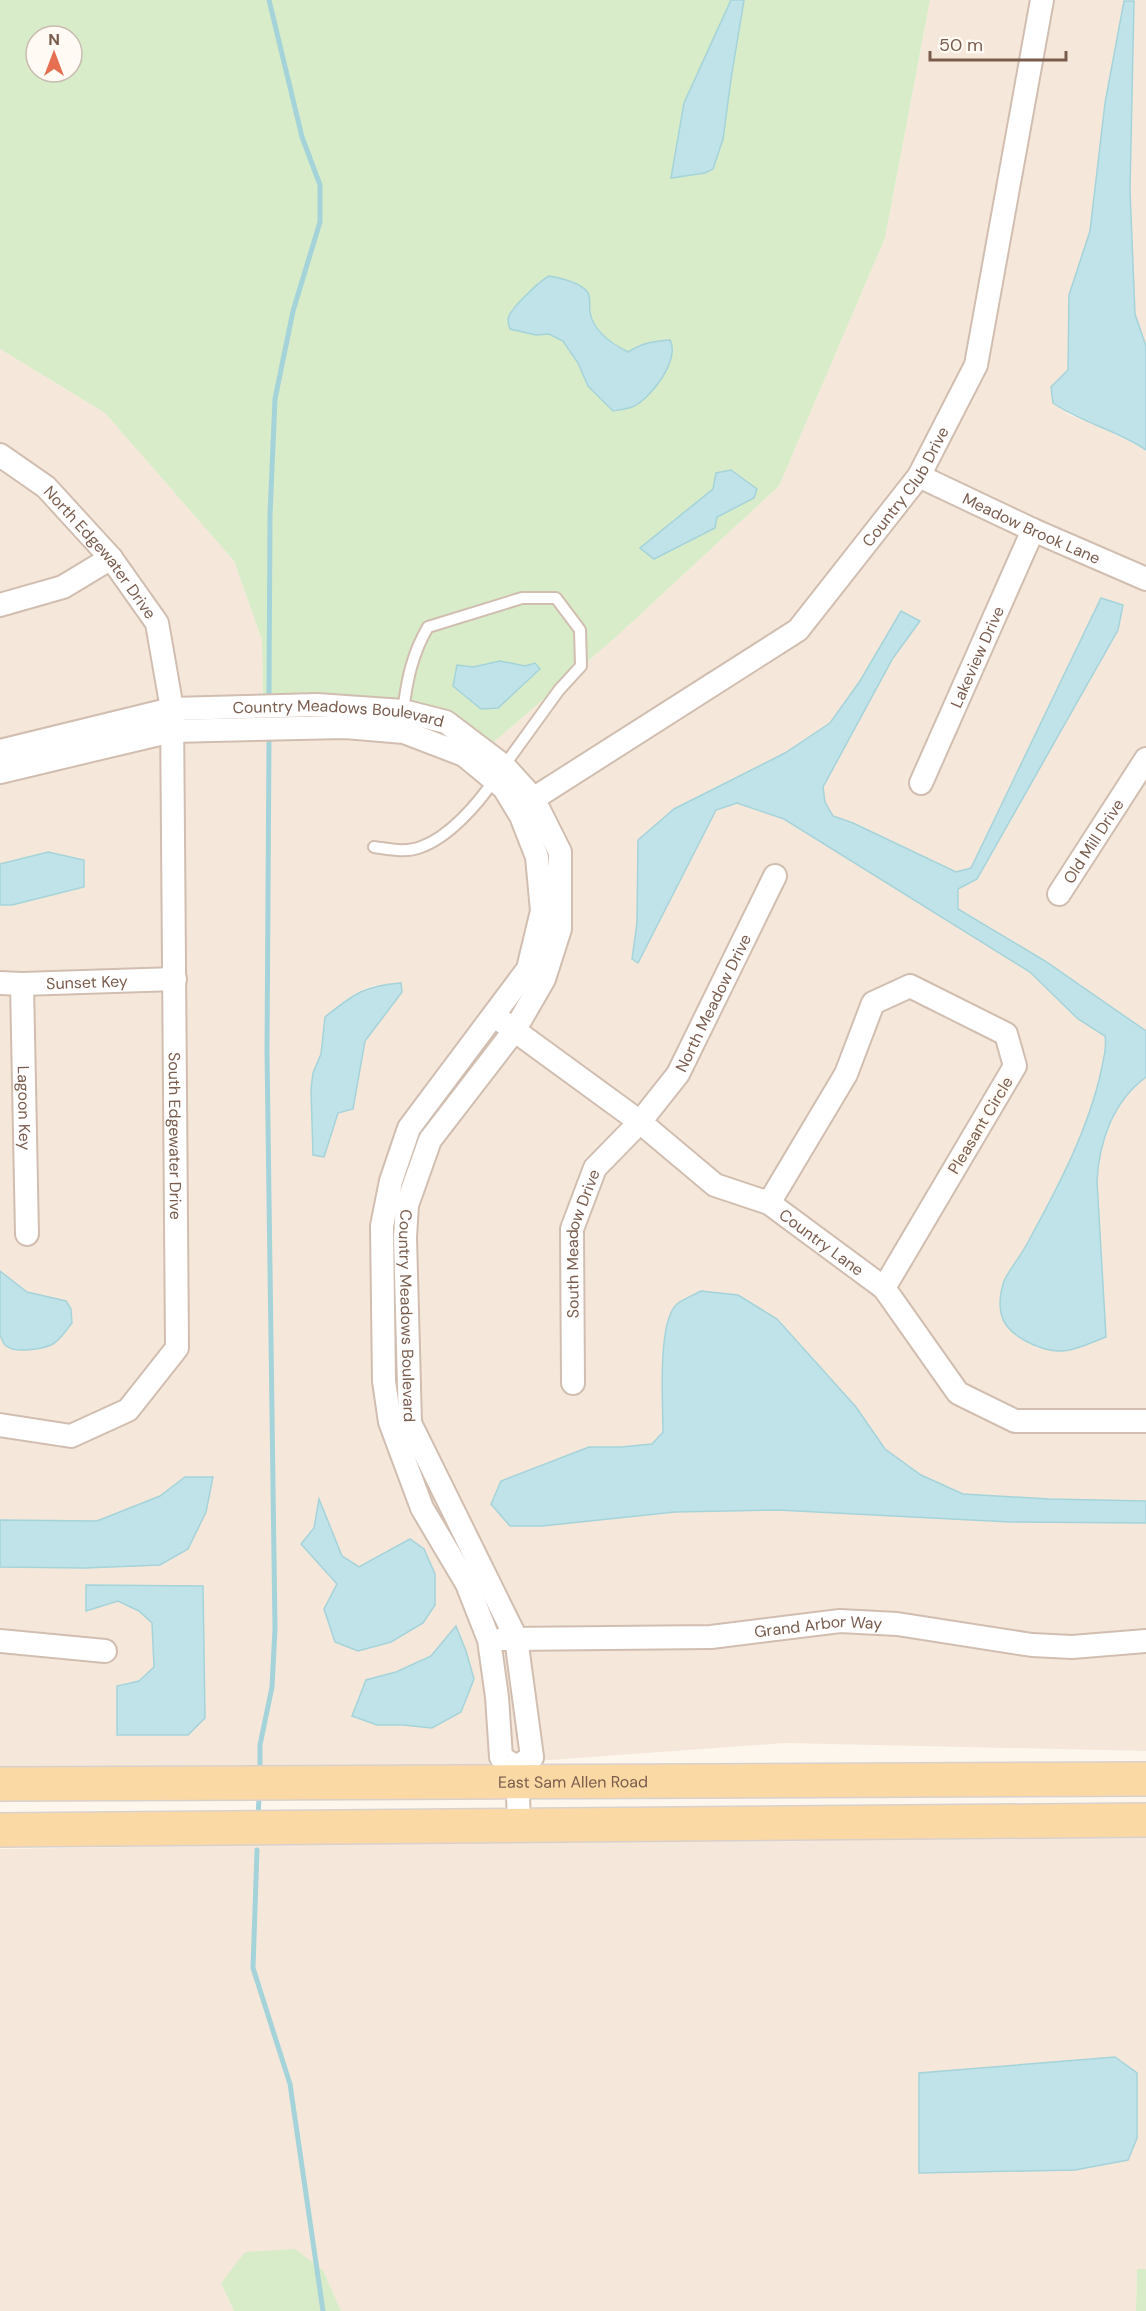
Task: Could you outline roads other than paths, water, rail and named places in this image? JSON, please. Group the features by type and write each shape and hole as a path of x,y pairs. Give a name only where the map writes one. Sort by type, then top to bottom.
{"main road":[{"name":"East Sam Allen Road","path":"0,1784 517,1774 1146,1779"},
{"path":"0,1830 1146,1820"}],"street":[{"name":"Country Club Drive","path":"525,804 798,630 919,476 976,365 1042,0"},
{"name":"North Edgewater Drive","path":"0,455 46,488 111,558 157,623 172,720"},
{"name":"Meadow Brook Lane","path":"919,476 1033,530 1146,579"},
{"name":"Lakeview Drive","path":"921,783 1033,530"},
{"path":"0,605 63,587 111,558"},
{"name":"Country Meadows Boulevard","path":"0,751 172,720 319,717 446,722 499,773 560,852 560,929 544,979 514,1031 430,1140 408,1205 405,1237 410,1423 457,1546 476,1580 516,1638 532,1757 517,1774 501,1757 497,1696 489,1640 476,1580"},
{"name":"Country Meadows Boulevard","path":"0,772 172,720"},
{"name":"South Edgewater Drive","path":"0,1425 71,1436 128,1410 177,1348 176,979 172,720"},
{"name":"Old Mill Drive","path":"1059,894 1146,759"},
{"name":"Country Meadows Boulevard","path":"457,1546 422,1508 390,1422 384,1381 382,1226 391,1181 409,1128 528,969 542,911 537,857 525,804"},
{"name":"North Meadow Drive","path":"640,1122 678,1074 775,876"},
{"name":"Sunset Key","path":"11,983 176,979"},
{"name":"Lagoon Key","path":"11,983 27,1234"},
{"name":"Pleasant Circle","path":"769,1203 846,1074 873,1003 910,986 1006,1034 1015,1066 884,1287"},
{"name":"Country Lane","path":"495,1016 640,1122 715,1185 769,1203 884,1287 958,1394 1015,1421 1146,1421"},
{"name":"South Meadow Drive","path":"573,1383 572,1229 595,1168 640,1122"},
{"path":"383,1304 407,1304"},
{"name":"Grand Arbor Way","path":"489,1640 711,1637 840,1621 897,1624 1032,1645 1072,1647 1146,1641"},
{"path":"0,1641 105,1651"},
{"path":"497,1696 524,1694"},
{"path":"517,1774 519,1824"}],"lane":[{"path":"374,847 400,850 420,848 440,837 481,800 559,690 581,666 580,630 556,598 522,598 428,627 417,645 409,669 403,722"}],"water":[{"path":"731,0 744,0 723,139 713,169 705,173 671,178 684,103"},
{"path":"1124,1 1134,1 1130,190 1135,314 1146,346 1146,450 1053,403 1051,387 1068,370 1069,295 1090,231 1105,103"},
{"path":"549,276 585,289 589,295 592,319 599,331 628,352 648,343 670,340 672,348 668,368 655,388 639,403 613,411 588,386 578,363 563,341 549,334 536,335 510,329 508,319 514,308"},
{"path":"731,470 757,489 754,498 717,517 715,528 654,559 640,548 713,489 716,473"},
{"path":"1101,598 1123,605 1118,630 977,879 958,889 958,909 1045,961 1146,1031 1146,1077 1125,1098 1117,1110 1105,1137 1098,1166 1106,1337 1074,1349 1054,1351 1026,1341 1009,1329 1001,1313 1001,1292 1009,1271 1025,1247 1050,1200 1081,1135 1102,1067 1105,1036 1078,1019 1030,972 784,819 737,803 716,810 638,963 632,959 637,923 638,840 674,809 785,753 830,723 860,681 901,611 920,621 893,658 823,787 825,802 833,816 853,823 956,872 971,868"},
{"path":"500,661 525,666 535,663 540,669 498,708 481,709 453,686 457,665 473,667"},
{"path":"48,852 84,860 84,887 12,905 0,905 0,864"},
{"path":"401,983 402,992 365,1041 353,1109 338,1113 324,1157 313,1155 311,1089 313,1073 321,1054 325,1017 360,992 377,986"},
{"path":"0,1271 27,1292 66,1301 71,1309 72,1323 57,1341 51,1345 29,1350 12,1349 5,1345 0,1335"},
{"path":"701,1291 738,1295 777,1319 856,1407 885,1449 921,1475 963,1494 1146,1501 1146,1523 1010,1522 777,1510 675,1512 542,1526 510,1526 491,1504 501,1481 589,1447 652,1444 663,1432 662,1364 666,1327 677,1304"},
{"path":"185,1477 213,1477 206,1512 188,1549 160,1565 85,1568 0,1567 0,1520 97,1521 160,1496"},
{"path":"319,1499 342,1556 359,1567 410,1539 424,1549 435,1574 435,1605 423,1623 391,1642 358,1651 335,1642 324,1609 337,1584 301,1544 314,1528"},
{"path":"86,1585 203,1586 205,1718 188,1735 117,1735 117,1686 139,1681 154,1667 152,1623 139,1611 118,1601 86,1611"},
{"path":"456,1626 474,1679 461,1712 432,1728 377,1725 352,1716 366,1680 396,1672 431,1656"},
{"path":"1115,2057 1137,2073 1137,2138 1128,2160 1075,2170 919,2173 919,2073"}],"waterway":[{"path":"269,0 302,137 320,185 320,222 293,311 275,399 270,515 269,696"},
{"path":"260,1766 260,1745 272,1687 275,1629 267,1052 269,739"},
{"path":"258,1816 259,1799"},
{"path":"257,1850 253,1968 290,2084 323,2311"}]}
